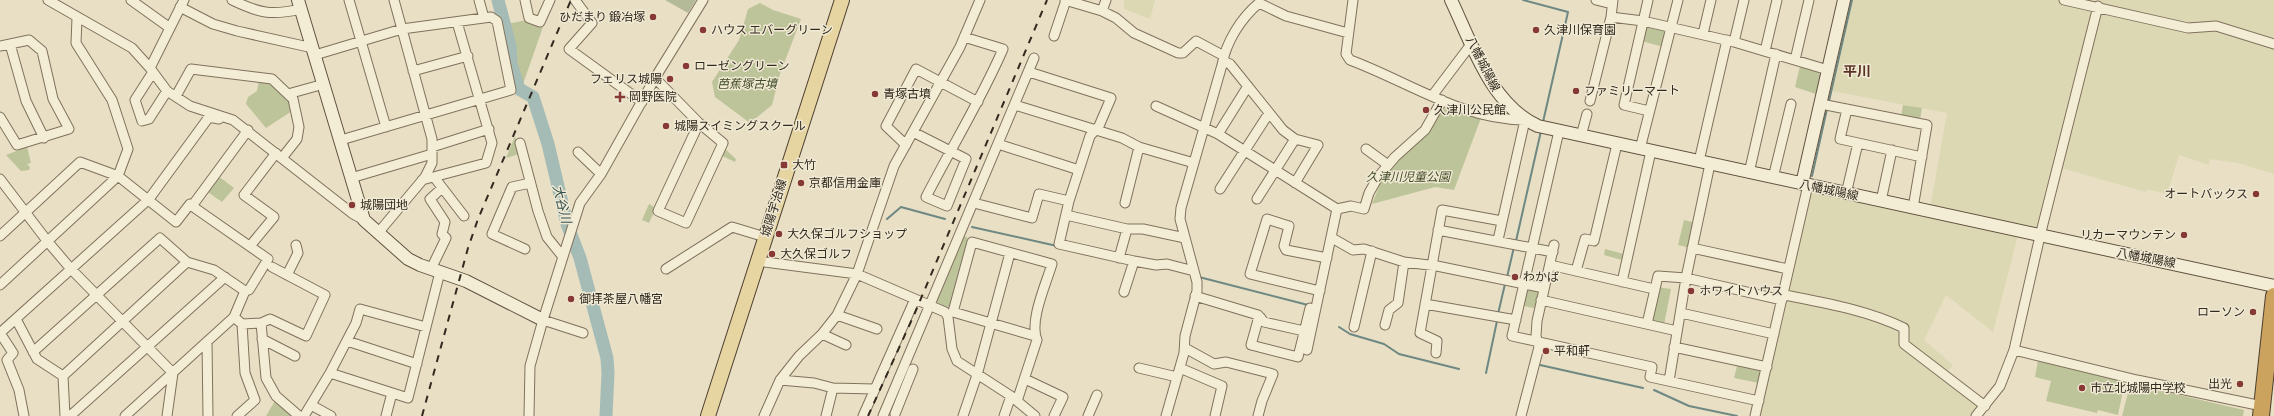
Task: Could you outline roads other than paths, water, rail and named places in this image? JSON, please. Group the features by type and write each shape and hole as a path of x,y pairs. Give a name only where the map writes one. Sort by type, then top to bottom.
{"highway":[{"path":"2262,411 2274,296"}],"main road":[{"name":"城陽宇治線","path":"710,415 757,261 842,0"},
{"name":"八幡城陽線","path":"1451,0 1498,94 1525,120 1538,126 2040,236 2211,271 2274,286"},
{"path":"1805,185 1828,70 1844,0"},
{"path":"299,4 364,220 408,259 466,281 542,320"}],"street":[{"path":"48,0 77,18 132,48 152,70 167,91 190,106 233,120 353,214 364,220"},
{"path":"131,0 170,28"},
{"path":"232,0 253,10 266,14 284,13 299,4"},
{"path":"349,0 386,127"},
{"path":"378,233 422,180 432,163 432,150 425,115 394,0"},
{"path":"479,0 484,18"},
{"path":"525,0 529,18 540,22 550,0"},
{"path":"575,0 592,23 569,49 642,102"},
{"path":"529,416 530,366 542,320 580,203 601,174 655,78 703,0"},
{"path":"764,416 780,380 799,356 822,334 837,315 856,274 894,166 964,37 980,0"},
{"path":"1054,36 1066,0 1102,11 1116,18 1134,33 1178,53 1183,53 1196,41 1230,64 1283,130 1295,139 1318,145 1295,183"},
{"path":"1102,11 1106,0"},
{"path":"1353,0 1346,54 1350,60 1469,111 1513,120 1525,120 1498,240"},
{"path":"1590,101 1611,17 1612,2 1596,0"},
{"path":"1648,0 1624,105 1649,111"},
{"path":"1622,282 1645,150 1649,111 1673,27 1678,0"},
{"path":"1703,34 1711,0"},
{"path":"1669,381 1692,248 1704,163 1731,41 1744,0"},
{"path":"1765,50 1777,0"},
{"path":"1796,60 1809,0"},
{"path":"2064,0 2095,4 2188,28 2216,26 2274,44"},
{"path":"1166,416 1185,348 1185,336 1197,282 1180,219 1181,208 1205,128 1225,49 1248,12 1259,3 1286,16 1348,33"},
{"path":"167,91 149,119 142,121 135,100 152,70 182,4 213,24 314,51 361,41 402,29 490,17 497,21 512,90 341,140"},
{"path":"1976,416 2000,386 2014,350 2095,4"},
{"path":"1611,17 1643,21 1703,34 1765,50 1828,70"},
{"path":"0,285 118,176 128,149 112,100 76,43 77,18"},
{"path":"422,180 486,163 492,143 481,99 457,22"},
{"path":"913,132 950,151 966,159 947,206 926,197 950,151 978,102 1003,49 964,37"},
{"path":"0,46 29,40 42,51 53,99 69,129 44,138 17,145 0,120"},
{"path":"1432,96 1472,43"},
{"path":"10,44 26,101 44,138"},
{"path":"1749,172 1776,54"},
{"path":"413,71 468,56"},
{"path":"883,416 1034,58"},
{"path":"176,96 191,69 272,79 293,99 299,127 297,139 279,155 244,195 274,217 250,246"},
{"path":"906,145 886,126 916,69 978,102"},
{"path":"1029,72 1111,98 1095,130 1090,136 1069,201 1059,244 1119,258 1156,265 1167,264 1194,271"},
{"path":"655,78 699,123 722,143 686,223 658,210 699,123"},
{"path":"288,94 324,84"},
{"path":"1218,134 1248,86"},
{"path":"1156,106 1218,134 1336,209 1351,206 1364,209 1369,193 1388,165 1425,130 1442,100"},
{"path":"1773,178 1791,104"},
{"path":"1821,104 1927,125 1913,208"},
{"path":"1015,105 1122,138 1140,147 1194,163"},
{"path":"1847,109 1840,139 1922,157"},
{"path":"1220,189 1269,113"},
{"path":"1581,136 1587,114"},
{"path":"24,416 19,390 7,360 12,353 0,333 149,199 209,116 245,128"},
{"path":"192,206 245,128"},
{"path":"351,178 489,129"},
{"path":"1559,131 1531,247 1512,336 1538,340 1652,367 1650,377 1759,402"},
{"path":"1257,199 1295,139"},
{"path":"520,143 530,183 548,237 563,257"},
{"path":"1846,194 1858,143"},
{"path":"998,144 1079,170"},
{"path":"1576,271 1585,239 1594,241 1617,144"},
{"path":"1125,203 1140,147"},
{"path":"1366,148 1388,165"},
{"path":"1881,201 1892,150"},
{"path":"578,152 601,174"},
{"path":"0,236 80,162 118,176 149,199 176,222 190,204 268,259 249,290 245,291 234,317 125,416"},
{"path":"434,177 464,216"},
{"path":"1,182 71,269 173,373"},
{"path":"525,249 492,234 512,187 530,183"},
{"path":"1754,416 1759,402 1784,297 1788,269 1805,185"},
{"path":"330,374 408,398 426,327 435,270 446,238 442,234 445,222 430,199 442,188"},
{"path":"974,203 1032,218 1039,194 1069,201"},
{"path":"1307,350 1332,238 1336,209"},
{"path":"1436,353 1437,341 1420,333 1442,210 1502,221"},
{"path":"1066,215 1127,229 1143,228 1185,238"},
{"path":"1320,291 1250,274 1267,219 1289,226 1284,246 1286,250 1327,258"},
{"path":"666,269 732,227 765,237"},
{"path":"1119,258 1127,229"},
{"path":"1438,230 1531,247 1554,248 1537,321 1536,336 1538,340 1538,353 1520,416"},
{"path":"33,352 160,238 187,262 214,270 245,291"},
{"path":"1332,238 1353,250 1372,251 1404,262 1544,288"},
{"path":"1004,416 1014,399 1025,380 1037,340 1035,336 1036,316 1052,264 972,242 950,315 952,349 957,361 1014,399 1035,416"},
{"path":"286,275 298,253 296,245"},
{"path":"1692,248 1788,269"},
{"path":"1354,327 1372,251"},
{"path":"963,416 977,375 1010,253"},
{"path":"757,261 856,274 915,299 931,304 950,315 1035,336"},
{"path":"1124,292 1134,261"},
{"path":"65,416 63,376 187,262"},
{"path":"1385,325 1389,310 1398,303 1404,262"},
{"path":"1550,265 1654,289"},
{"path":"234,317 242,324 261,323 270,319 306,336 325,295 272,267"},
{"path":"1647,324 1658,276 1686,278 1834,305 1889,321 1904,328 1904,344 1985,406"},
{"path":"70,416 224,277"},
{"path":"1195,296 1258,315 1264,322 1311,329"},
{"path":"863,416 915,299"},
{"path":"1542,300 1677,331"},
{"path":"1425,304 1516,320"},
{"path":"304,416 330,374 356,323 360,309 426,327"},
{"path":"1681,313 1774,334"},
{"path":"837,315 877,329"},
{"path":"1261,318 1258,320 1251,345 1298,357 1311,329"},
{"path":"16,319 37,359 63,376"},
{"path":"542,320 583,333"},
{"path":"261,323 266,378 276,396 299,416"},
{"path":"237,416 255,400 245,373 242,324"},
{"path":"822,334 846,345"},
{"path":"262,339 295,356"},
{"path":"347,341 417,364"},
{"path":"207,342 208,416"},
{"path":"1674,347 1767,368"},
{"path":"1185,348 1214,364 1226,362 1273,374 1258,416"},
{"path":"2014,350 2262,411"},
{"path":"1139,368 1178,372 1222,386 1215,416"},
{"path":"897,415 913,369"},
{"path":"167,416 173,373"},
{"path":"780,380 814,383 833,388 874,389"},
{"path":"1025,380 1063,397 1054,416"},
{"path":"826,416 833,388"},
{"path":"386,416 392,393"},
{"path":"1088,416 1097,395"},
{"path":"311,405 331,416"}],"waterway":[{"name":"大谷川","path":"498,0 510,46 511,64 519,89 533,97 548,144 567,224 580,258 607,358 608,373 606,416"},
{"path":"1523,0 1568,12 1543,122"},
{"path":"1829,101 1852,0"},
{"path":"1812,176 1827,109"},
{"path":"1516,241 1541,131"},
{"path":"887,219 901,207 945,219"},
{"path":"972,227 1057,246"},
{"path":"1507,277 1514,247"},
{"path":"1199,277 1308,305"},
{"path":"1498,314 1505,284"},
{"path":"1486,373 1497,321"},
{"path":"1339,327 1350,334 1384,344 1399,354 1459,369"},
{"path":"1540,365 1643,388"},
{"path":"1654,390 1689,406 1737,416"}],"railway":[{"path":"422,416 468,248 478,219 571,0"},
{"path":"868,416 914,315 1047,0"}],"place":[{"name":"ひだまり 鍛冶塚","path":"653,17"},
{"name":"ハウス エバーグリーン","path":"703,30"},
{"name":"久津川保育園","path":"1536,30"},
{"name":"ローゼングリーン","path":"686,66"},
{"name":"フェリス城陽","path":"670,79"},
{"name":"ファミリーマート","path":"1576,91"},
{"name":"青塚古墳","path":"875,94"},
{"name":"岡野医院","path":"620,97"},
{"name":"久津川公民館","path":"1426,110"},
{"name":"城陽スイミングスクール","path":"666,126"},
{"name":"大竹","path":"784,165"},
{"name":"京都信用金庫","path":"801,183"},
{"name":"オートバックス","path":"2256,194"},
{"name":"城陽団地","path":"352,205"},
{"name":"大久保ゴルフショップ","path":"779,234"},
{"name":"リカーマウンテン","path":"2184,235"},
{"name":"大久保ゴルフ","path":"772,254"},
{"name":"わかば","path":"1515,277"},
{"name":"ホワイトハウス","path":"1691,291"},
{"name":"御拝茶屋八幡宮","path":"571,299"},
{"name":"ローソン","path":"2253,312"},
{"name":"平和軒","path":"1546,351"},
{"name":"出光","path":"2240,384"},
{"name":"市立北城陽中学校","path":"2082,388"}],"district":[{"name":"平川","path":"1857,71"}],"park label":[{"name":"芭蕉塚古墳","path":"747,84"},
{"name":"久津川児童公園","path":"1408,177"}]}
